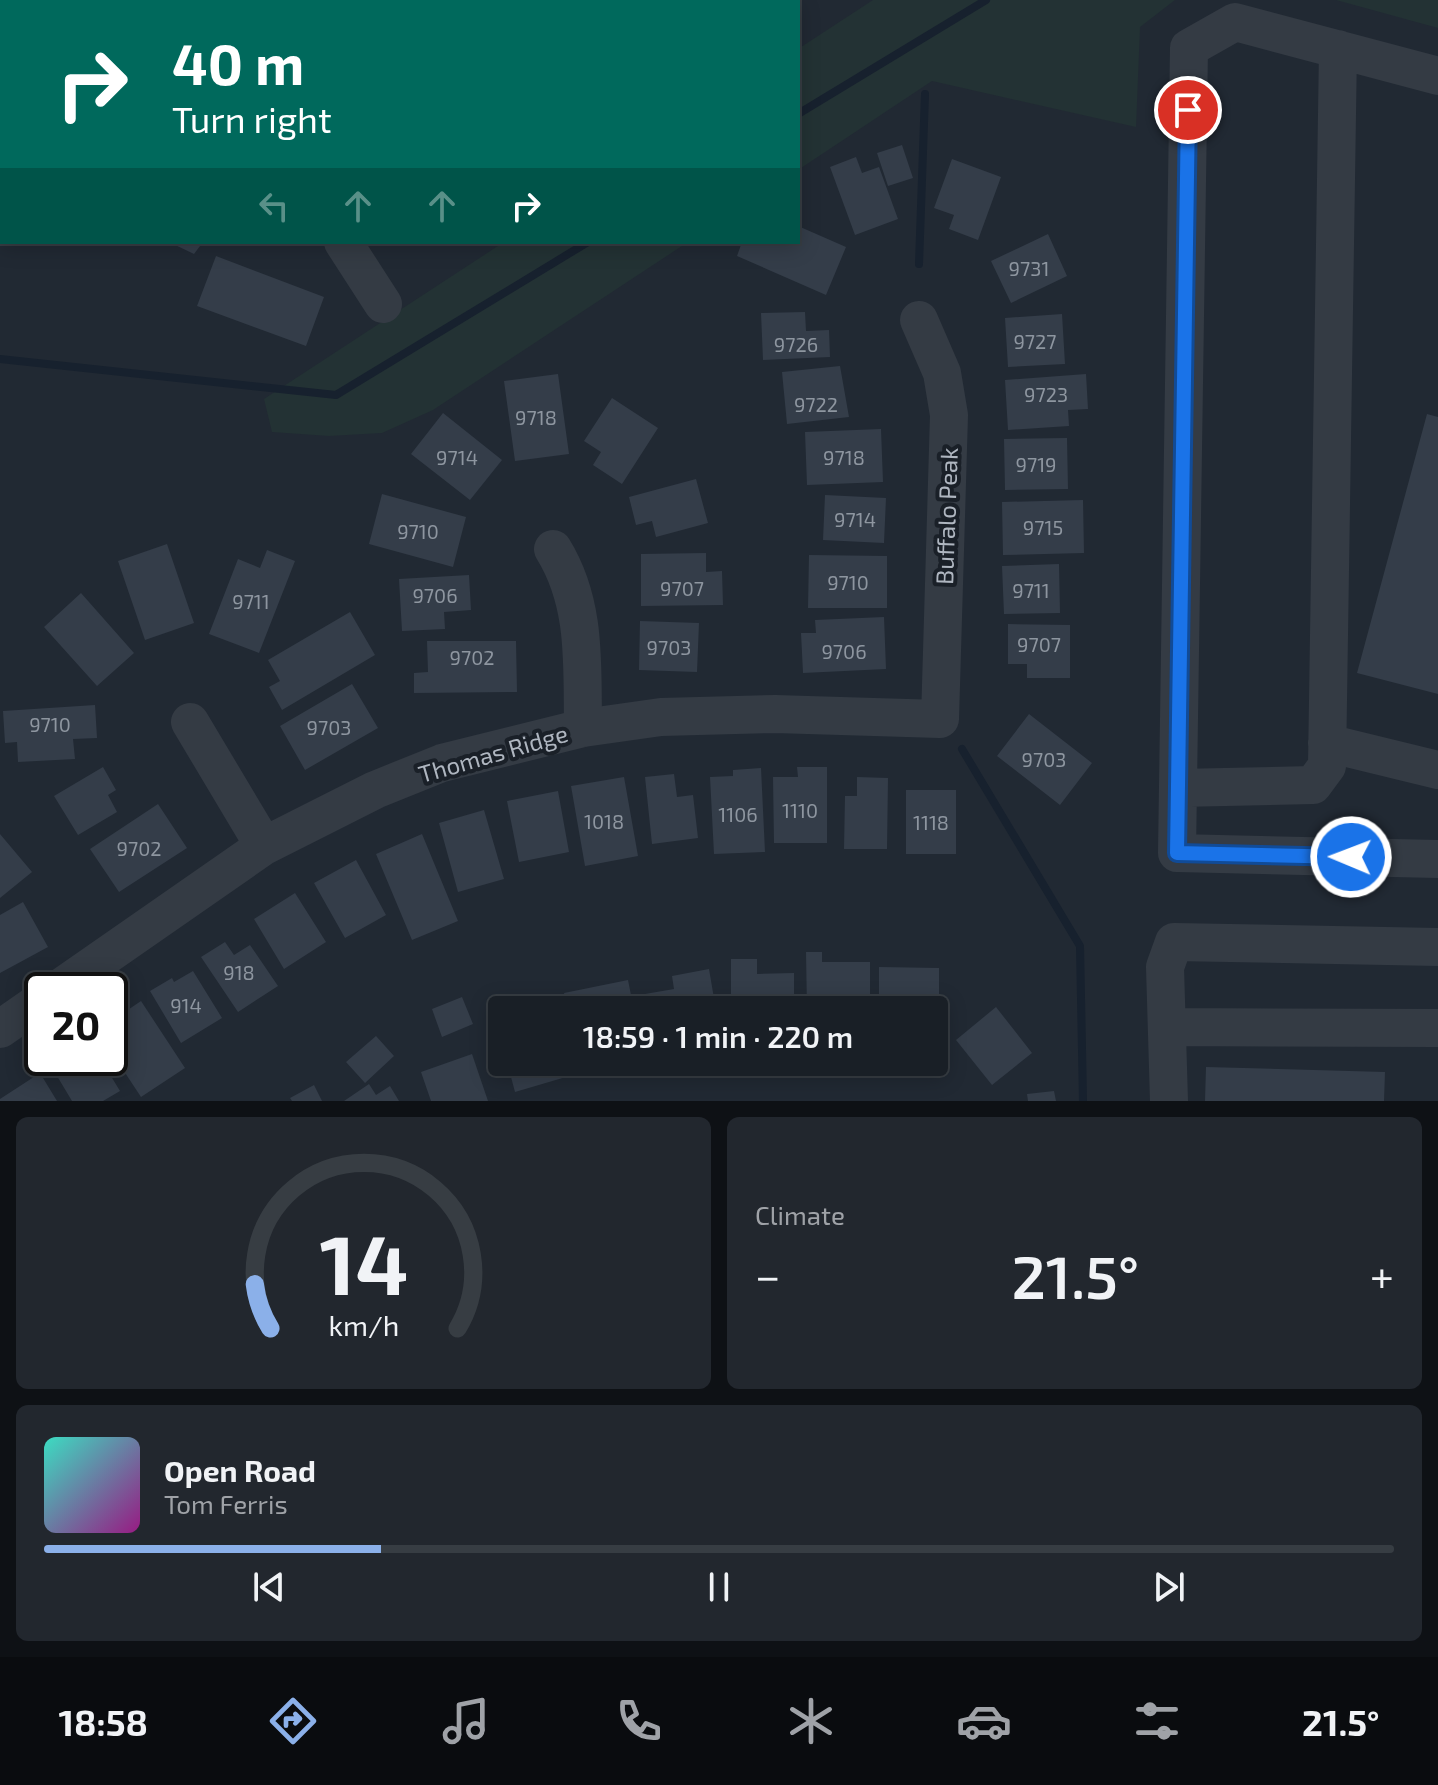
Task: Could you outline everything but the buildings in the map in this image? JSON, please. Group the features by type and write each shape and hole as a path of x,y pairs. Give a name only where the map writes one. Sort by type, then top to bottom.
{"street":[{"path":"1438,76 1235,22 1189,48 1177,853 1438,859"},
{"path":"1178,788 1313,785 1327,766 1338,49"},
{"path":"344,244 383,304"},
{"name":"Buffalo Peak","path":"919,320 942,373 949,415 940,719"},
{"path":"553,549 574,594 582,628 583,728"},
{"name":"Thomas Ridge","path":"83,972 264,846 375,790 442,763 583,728 661,717 775,714 940,719"},
{"path":"190,722 264,846"},
{"path":"1327,743 1438,770"},
{"path":"1169,1101 1165,967 1174,942 1438,947"},
{"path":"0,1029 24,1012"},
{"path":"1167,1027 1438,1028"}],"shaded area":[{"path":"873,0 1175,0 1140,27 1136,127 932,81 800,169 800,48"},
{"path":"1336,0 1438,0 1438,28"},
{"path":"501,244 685,244 433,410 382,433 329,436 272,432 264,399"}],"waterway":[{"path":"800,113 986,0"},
{"path":"919,264 925,94"},
{"path":"0,359 336,395 585,244"},
{"path":"962,749 1080,946 1083,1101"}],"route":[{"path":"1188,110 1177,853 1351,857"}]}
